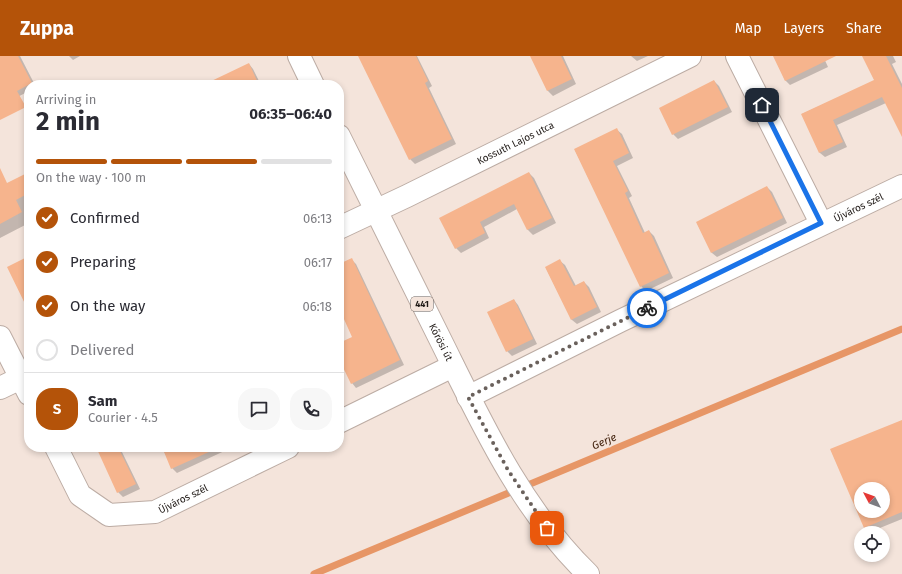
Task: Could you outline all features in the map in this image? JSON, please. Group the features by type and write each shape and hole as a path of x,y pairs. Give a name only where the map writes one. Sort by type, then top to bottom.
{"street":[{"path":"299,56 311,80"},
{"name":"Kossuth Lajos utca","path":"344,226 690,56"},
{"path":"737,56 821,223"},
{"name":"Kőrösi út","path":"344,146 468,397 508,470 528,502 557,541 588,574"},
{"name":"Újváros szél","path":"468,397 821,223 902,186"},
{"path":"0,337 24,379"},
{"path":"344,420 453,366"},
{"path":"0,388 24,382"},
{"name":"Újváros szél","path":"58,452 80,495 109,515 155,512 278,452"}],"building":[{"path":"0,56 18,56 30,80 24,80 24,87 17,91 24,103 24,108 0,120"},
{"path":"358,56 416,56 428,81 425,83 452,139 409,160"},
{"path":"530,56 561,56 572,79 547,91"},
{"path":"773,56 836,56 785,81"},
{"path":"862,56 886,56 902,88 902,137 882,97 833,120 843,142 819,153 801,114 874,80"},
{"path":"249,63 257,80 213,80"},
{"path":"714,80 728,107 672,135 659,108"},
{"path":"617,128 629,153 613,161 628,191 625,193 643,233 649,230 669,273 640,287 574,149"},
{"path":"0,168 7,183 24,174 24,196 16,200 22,212 0,224"},
{"path":"529,172 552,218 527,230 514,204 480,222 485,233 455,249 439,218"},
{"path":"767,186 783,218 711,253 696,222"},
{"path":"24,258 24,302 7,267"},
{"path":"352,258 400,360 351,384 344,369 344,341 352,337 344,319 344,262"},
{"path":"560,259 574,286 584,281 597,307 571,320 545,267"},
{"path":"514,299 533,339 506,352 487,312"},
{"path":"902,420 902,512 890,517 890,482 854,482 854,505 830,449"},
{"path":"98,452 120,452 136,484 117,493"},
{"path":"164,452 209,452 171,469"},
{"path":"860,518 888,518 869,526 863,526"}],"waterway":[{"name":"Gerje","path":"314,574 902,329"}],"way so far":[{"path":"547,528 528,502 508,470 468,397 647,308"}],"route":[{"path":"647,308 821,223 762,105"}]}
